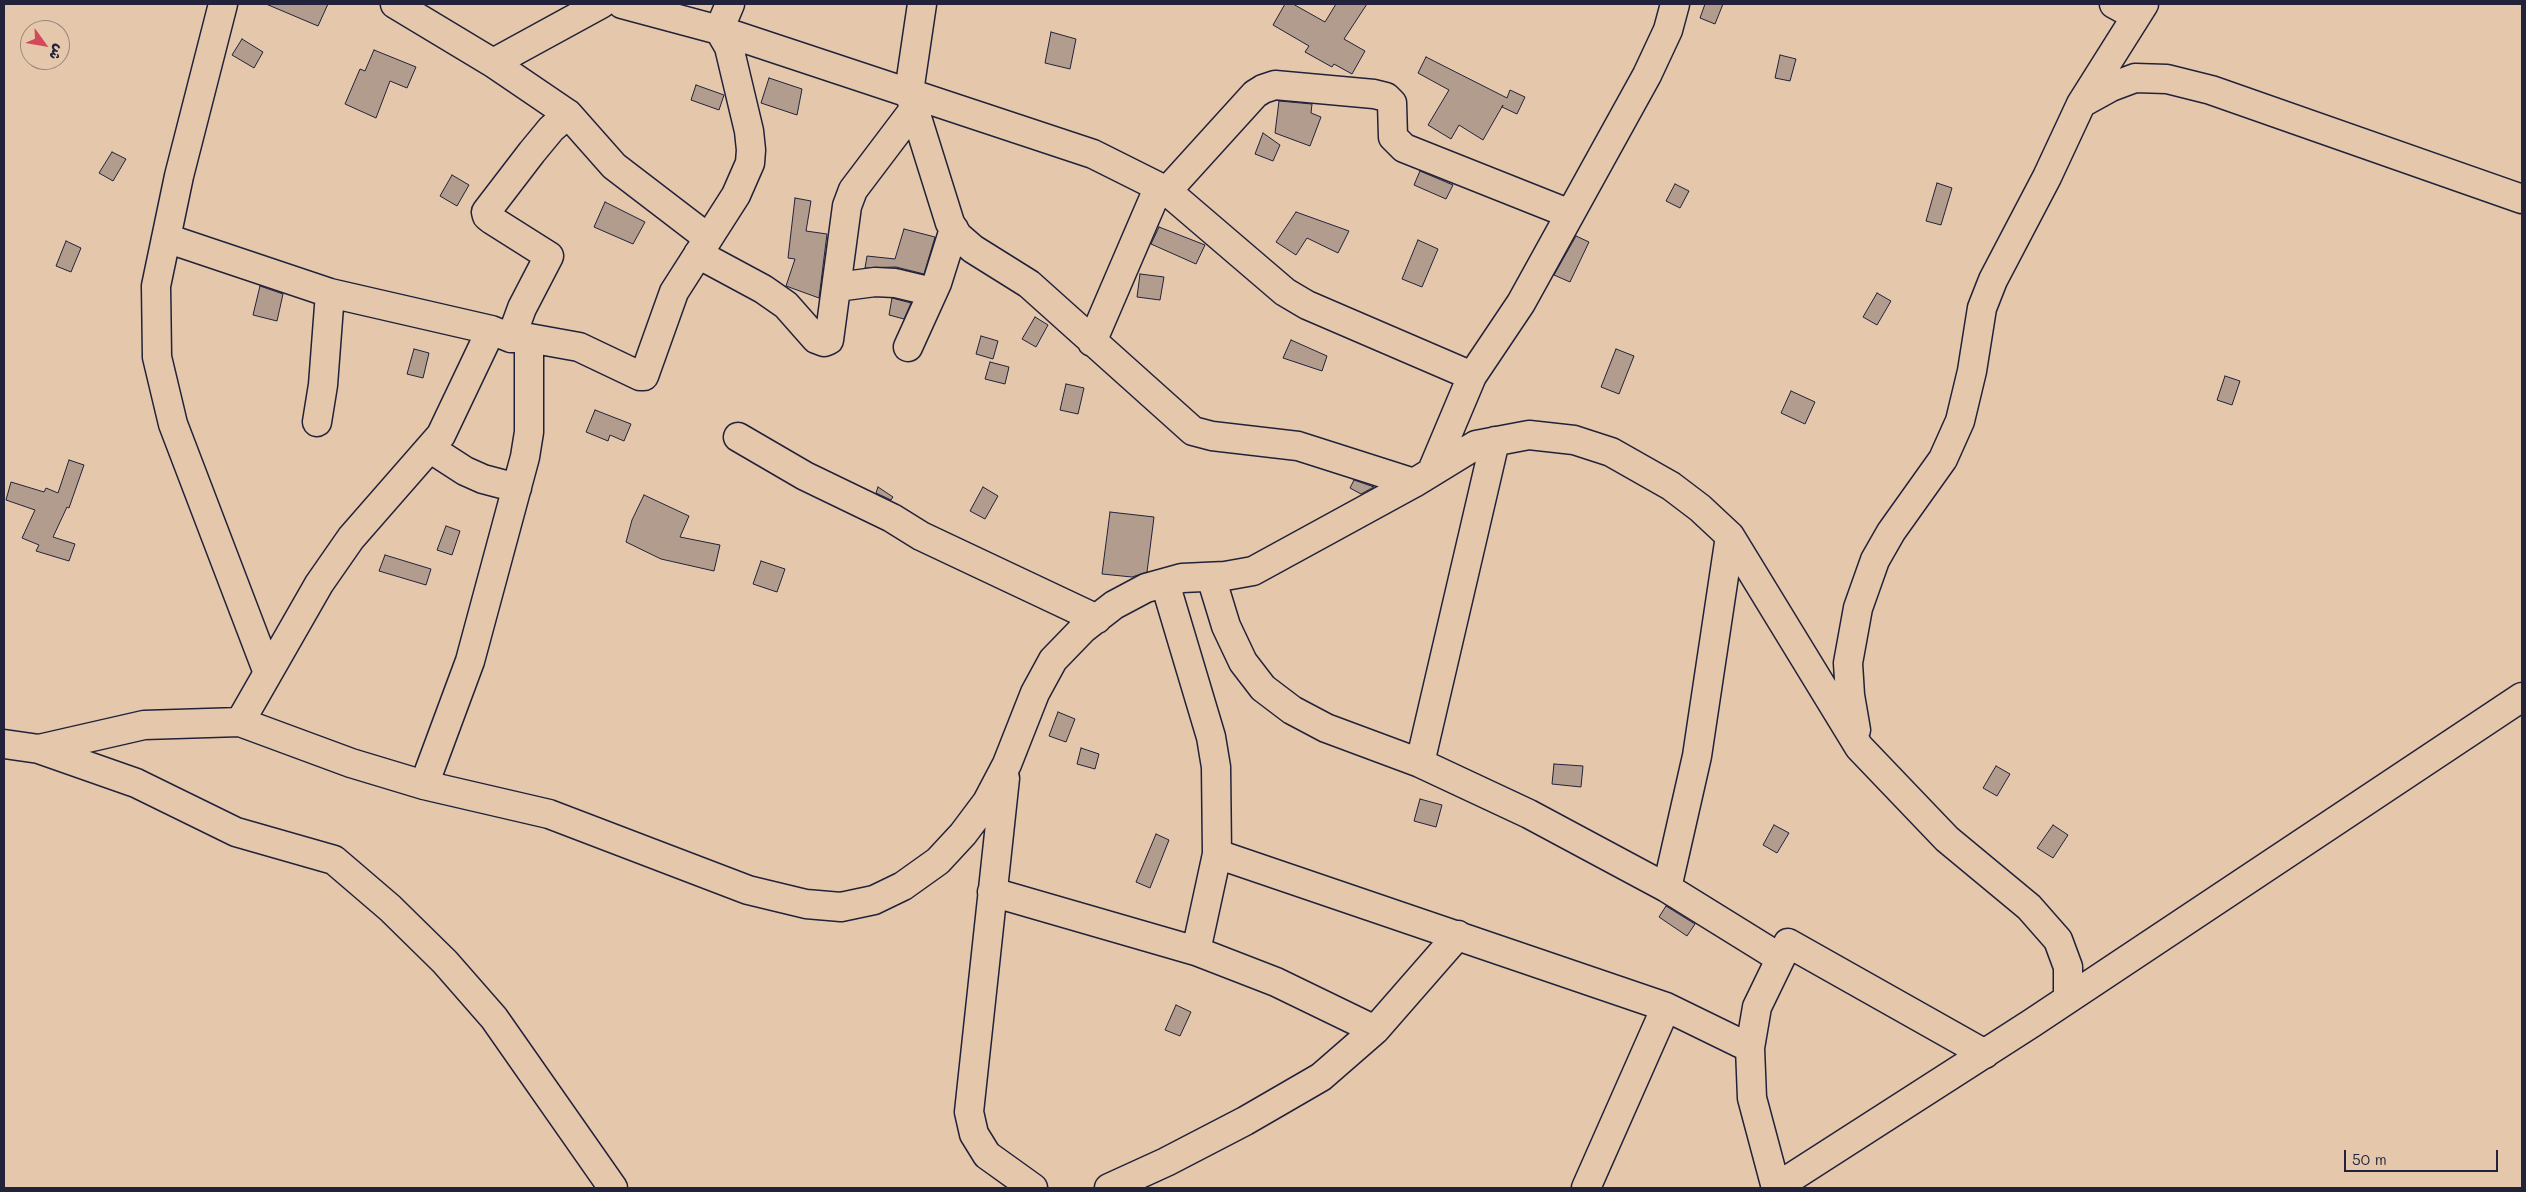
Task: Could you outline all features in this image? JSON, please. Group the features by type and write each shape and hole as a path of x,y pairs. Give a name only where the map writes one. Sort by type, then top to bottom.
{"street":[{"path":"223,4 179,176 156,286 157,357 173,424 268,673"},
{"path":"493,63 601,4"},
{"path":"622,4 719,30 912,100 1093,154 1167,192 1285,292 1307,306 1472,376"},
{"path":"719,30 730,4"},
{"path":"922,4 912,100 954,229 973,250 1029,284 1193,432 1298,446 1423,477"},
{"path":"1423,477 1472,376 1522,304 1647,75 1668,30 1675,4"},
{"path":"401,5 493,63 568,114 614,166 703,246 775,296 820,341 829,340 846,216 852,190 912,100"},
{"path":"1859,747 1850,695 1848,663 1858,608 1875,560 1943,459 1954,436 1960,421 1972,371 1982,308 1993,280 2047,177 2081,104 2131,8"},
{"path":"166,238 330,293 510,335 580,347 616,365 644,376 657,346 668,304 736,194 750,163 751,150 729,48 719,30"},
{"path":"2081,104 2111,87 2135,78 2168,79 2211,90 2522,199"},
{"path":"1092,342 1153,200 1158,194 1167,192 1255,94 1275,85 1386,97 1392,103 1393,137 1404,148 1570,214"},
{"path":"240,722 319,584 351,538 431,449 451,417 510,335 549,256 546,251 492,220 487,216 486,212 551,129 568,114"},
{"path":"908,347 933,292 954,229"},
{"path":"837,288 875,282 895,283 933,292"},
{"path":"317,422 323,385 330,293"},
{"path":"424,785 470,661 518,488 529,432 510,335"},
{"path":"39,749 144,725 240,722 351,763 424,785 549,814 748,890 806,904 841,907 874,900 903,886 938,861 963,834 987,802 1007,764 1035,693 1053,660 1083,629 1114,605 1146,588 1182,578 1212,577 1254,571 1423,477 1476,445 1528,435 1574,440 1611,452 1671,486 1700,508 1730,536 1859,747 1947,839 2029,906 2058,940 2068,967 2068,1000"},
{"path":"738,437 805,476 892,518 920,536 1097,618"},
{"path":"1420,763 1495,441"},
{"path":"431,449 465,471 483,479 518,488"},
{"path":"1667,888 1697,756 1730,536"},
{"path":"1212,577 1226,626 1243,662 1263,688 1292,710 1326,728 1420,763 1529,814 1667,888 1780,958"},
{"path":"1165,583 1211,736 1216,767 1217,854 1196,951"},
{"path":"1985,1054 1788,943 1757,1007 1750,1048 1752,1098 1776,1188 1985,1054 2068,1000 2522,697"},
{"path":"4,744 39,749 136,783 236,832 334,860 390,908 431,949 494,1018 613,1188"},
{"path":"1007,764 969,1112 974,1134 987,1155 1032,1188"},
{"path":"1217,854 1458,935 1666,1008 1750,1048"},
{"path":"992,892 1196,951 1276,982 1375,1030"},
{"path":"1109,1188 1166,1162 1321,1077 1375,1030 1458,935"},
{"path":"1586,1188 1666,1008"}],"building":[{"path":"266,4 328,4 318,26"},
{"path":"1285,4 1293,4 1325,22 1336,4 1367,4 1344,39 1365,51 1352,74 1334,64 1332,67 1305,52 1309,46 1273,25"},
{"path":"1705,4 1723,4 1715,24 1700,18"},
{"path":"1051,32 1076,39 1070,69 1045,63"},
{"path":"242,39 263,52 254,68 232,55"},
{"path":"374,50 416,67 407,88 390,81 376,118 345,104 360,69 365,71"},
{"path":"1780,55 1796,59 1790,81 1775,78"},
{"path":"1426,57 1507,98 1510,90 1525,97 1517,114 1502,107 1503,105 1483,140 1459,125 1451,139 1428,125 1449,90 1418,73"},
{"path":"769,78 802,89 797,115 761,103"},
{"path":"696,85 724,95 719,110 691,100"},
{"path":"1279,101 1312,104 1311,113 1321,117 1310,146 1275,133"},
{"path":"1263,133 1280,145 1273,161 1255,154"},
{"path":"112,152 126,159 113,181 99,173"},
{"path":"1420,171 1453,185 1446,199 1414,185"},
{"path":"452,175 469,185 457,206 440,196"},
{"path":"1937,183 1952,188 1941,225 1926,221"},
{"path":"1675,184 1689,191 1680,208 1666,201"},
{"path":"795,198 811,201 806,231 827,234 819,298 786,286 795,259 788,258"},
{"path":"605,202 645,222 633,244 594,227"},
{"path":"1296,212 1349,231 1338,253 1307,238 1296,255 1276,242"},
{"path":"1159,227 1205,245 1196,264 1151,244"},
{"path":"904,229 935,237 924,274 896,267 865,268 867,256 895,259"},
{"path":"1576,236 1589,242 1570,282 1554,275"},
{"path":"1418,240 1438,249 1422,287 1402,279"},
{"path":"66,241 81,248 71,272 56,266"},
{"path":"1140,274 1164,277 1160,300 1137,297"},
{"path":"260,286 283,294 277,321 253,315"},
{"path":"1877,293 1891,301 1877,325 1863,317"},
{"path":"892,298 911,303 904,319 889,315"},
{"path":"1035,317 1048,325 1036,347 1022,339"},
{"path":"981,336 998,341 993,359 976,354"},
{"path":"1291,340 1327,356 1322,371 1283,358"},
{"path":"414,349 429,353 423,378 407,374"},
{"path":"1616,349 1634,356 1619,394 1601,387"},
{"path":"990,362 1009,367 1005,384 985,379"},
{"path":"2225,376 2240,381 2232,405 2217,400"},
{"path":"1066,384 1084,388 1078,414 1060,410"},
{"path":"1791,391 1815,402 1805,424 1781,413"},
{"path":"595,410 631,424 624,441 610,435 608,441 586,432"},
{"path":"69,460 84,465 69,508 67,507 53,537 75,544 69,561 36,551 39,545 22,538 35,510 6,500 11,482 44,492 46,488 58,493"},
{"path":"1354,480 1374,487 1361,494 1350,488"},
{"path":"878,487 893,497 891,500 876,493"},
{"path":"983,487 998,496 985,519 970,511"},
{"path":"644,495 689,516 680,537 720,545 714,571 661,559 626,542 632,520"},
{"path":"1110,512 1154,517 1147,572 1132,577 1102,574"},
{"path":"446,526 460,531 452,555 437,550"},
{"path":"385,555 431,569 426,585 379,571"},
{"path":"761,561 785,569 777,592 753,584"},
{"path":"1058,712 1075,719 1066,742 1049,736"},
{"path":"1081,748 1099,754 1095,769 1077,764"},
{"path":"1554,764 1583,766 1581,787 1552,784"},
{"path":"1996,766 2010,774 1997,796 1983,788"},
{"path":"1420,799 1442,805 1436,827 1414,821"},
{"path":"1774,825 1789,833 1777,853 1763,845"},
{"path":"2053,825 2068,835 2053,858 2037,848"},
{"path":"1156,834 1169,840 1150,888 1136,882"},
{"path":"1666,906 1695,924 1687,936 1659,917"},
{"path":"1176,1005 1191,1012 1180,1036 1165,1030"}]}
